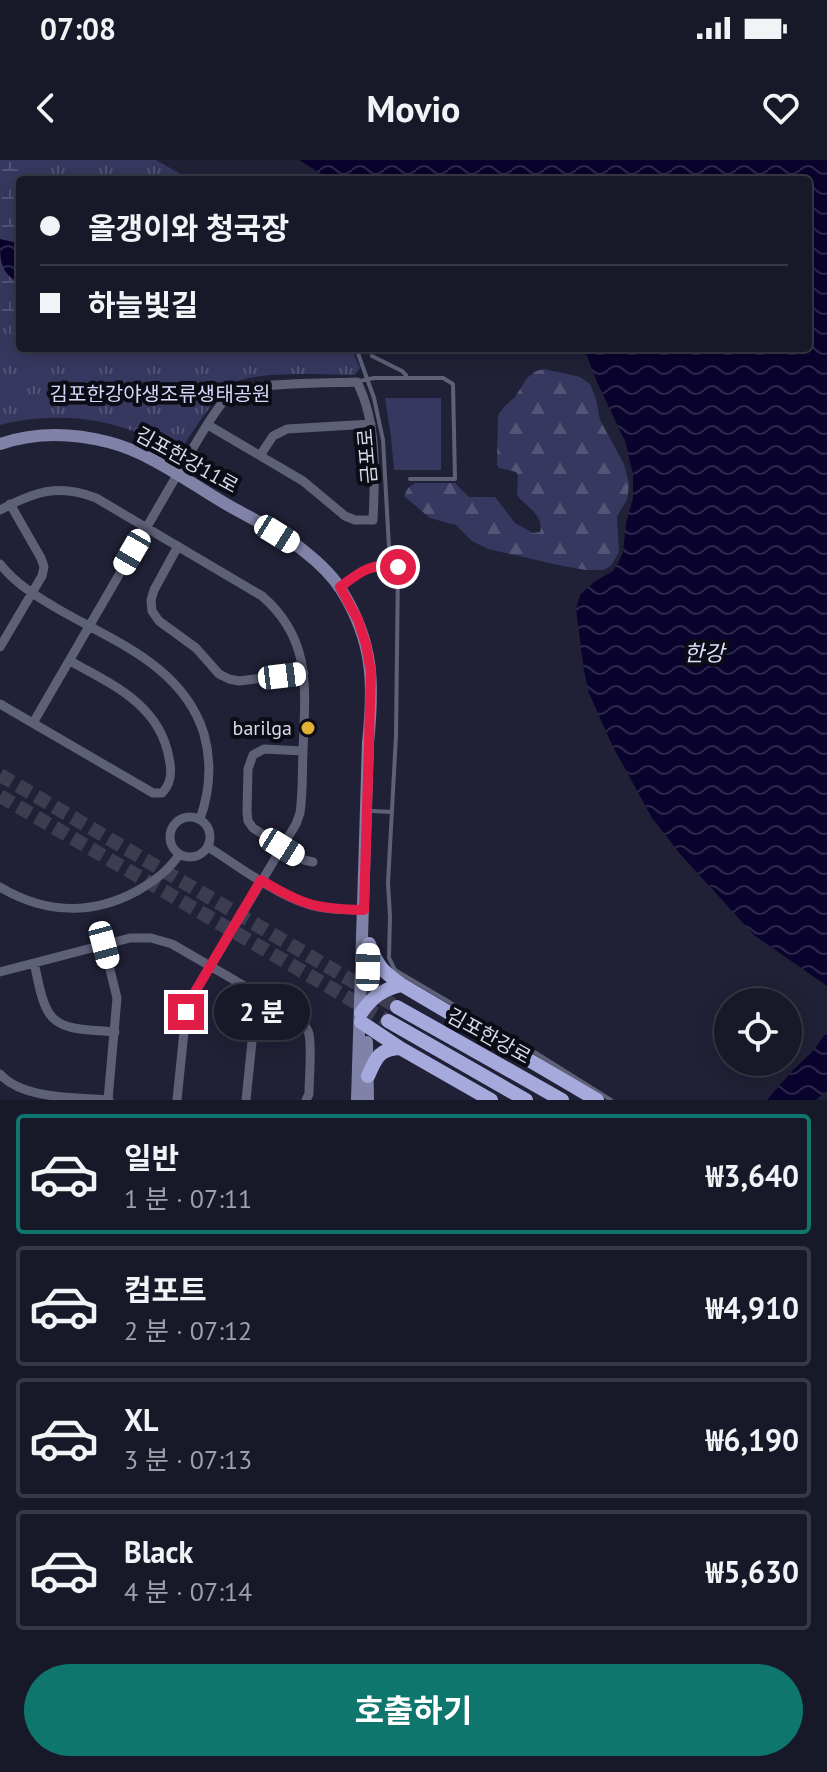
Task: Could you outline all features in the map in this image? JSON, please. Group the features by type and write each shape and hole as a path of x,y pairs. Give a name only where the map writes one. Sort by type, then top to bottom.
{"highway":[{"path":"369,944 381,969 402,985 597,1100"},
{"path":"402,985 387,988 364,1016 400,1048 491,1100"},
{"name":"김포한강로","path":"397,1007 562,1100"},
{"name":"김포한강로","path":"388,1021 526,1100"},
{"path":"368,1076 375,1060 383,1052 389,1048 400,1048"}],"main road":[{"name":"김포한강11로","path":"0,444 19,438 66,435 131,450 303,550 340,587 358,620 371,672 373,743 369,944 357,1100"},
{"name":"김포한강11로","path":"368,1100 364,910 371,715"}],"street":[{"path":"33,723 177,475 208,425 232,393 242,388 357,382 371,424 373,520 350,519 339,513 308,484 208,425"},
{"path":"261,454 273,436 287,429 371,424"},
{"path":"0,510 40,492 65,490 96,498 269,601 294,635 300,653 305,699 300,813 189,1002 177,1100"},
{"path":"0,647 42,576 43,562 10,504"},
{"path":"178,546 152,595 151,605 159,621 189,642 215,670 229,679 239,681 304,673"},
{"path":"0,564 32,593 155,665 187,697 198,719 208,752 208,787 200,819"},
{"path":"0,619 12,626"},
{"path":"0,704 153,793 162,793 167,788 171,770 161,733 150,716 126,693 70,661"},
{"path":"303,751 264,749 253,755 249,764 248,821 257,832 304,860 313,862"},
{"path":"187,817 200,819 210,831 208,847 200,856 193,858 179,855 171,846 172,828 187,817"},
{"path":"208,847 293,899 310,906 364,910"},
{"path":"0,887 31,902 48,906 71,909 95,907 125,897 162,875 179,855"},
{"path":"0,972 130,938 151,938 182,949 298,1017 305,1025 309,1034 309,1094 306,1100"},
{"path":"0,1074 25,1091 108,1100 117,998 104,945"},
{"path":"34,963 48,1012 55,1019 71,1027 115,1032"},
{"path":"246,1100 253,1032 270,1001"}],"lane":[{"name":"금포로","path":"358,352 379,415 390,565 398,567 399,578 396,736 388,883 389,958 395,970 611,1100"},
{"path":"372,356 402,371 406,378"},
{"path":"357,382 406,378 443,378 451,381 455,479 410,479"},
{"path":"340,587 364,569 390,565"},
{"path":"372,811 392,812"}],"green space":[{"name":"김포한강야생조류생태공원","path":"0,160 156,160 184,176 16,176 16,352 353,352 360,368 355,375 288,374 237,381 220,393 179,453 174,454 135,432 85,419 34,419 0,425"},
{"path":"0,160 26,160 49,176 16,176 16,316 0,319"},
{"path":"544,369 580,377 590,384 600,420 624,464 629,483 627,500 617,516 619,552 611,566 603,570 558,565 488,549 472,541 456,525 430,518 404,496 415,483 455,483 469,497 495,497 515,523 533,533 540,532 537,516 517,495 516,472 497,465 498,416 527,378"},
{"path":"385,398 441,398 441,470 394,470"}],"water":[{"name":"한강","path":"299,160 827,160 827,986 754,935 681,855 652,818 612,745 589,693 576,609 580,595 613,571 619,561 633,498 633,474 625,441 586,352 812,352 812,176 325,176"},
{"path":"0,239 16,240 16,280 2,266 0,254"},
{"path":"827,1031 827,1091 816,1100 767,1100 788,1076 802,1076 802,1061"}],"tunnel":[{"path":"0,775 397,1007"},
{"path":"0,796 388,1021"}],"place":[{"name":"barilga","path":"308,728"}],"route":[{"path":"186,1012 261,880 310,906 364,910 371,672 358,620 340,587 371,567 398,567"}]}
